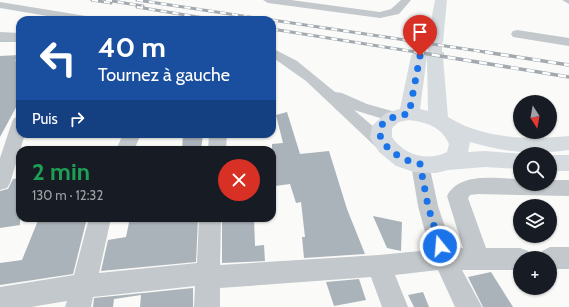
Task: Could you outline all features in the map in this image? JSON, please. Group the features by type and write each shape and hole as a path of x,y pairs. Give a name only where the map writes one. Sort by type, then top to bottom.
{"main road":[{"path":"401,115 430,52 441,0"},
{"path":"430,52 442,123 453,131 460,144 456,157 449,162"},
{"path":"513,161 485,159 449,162 431,166 420,164 398,157 384,145 380,132 382,126 401,115 419,114 480,138 501,143 550,146 569,143"},
{"path":"557,163 569,163"}],"street":[{"path":"270,0 380,15 393,13 400,9 406,0"},
{"path":"0,5 67,16"},
{"path":"517,34 569,42"},
{"path":"0,36 16,37"},
{"path":"276,54 299,68 329,92 344,109 384,145"},
{"path":"329,92 361,107 401,115"},
{"path":"9,172 16,138"},
{"path":"420,164 428,206 444,259 469,307"},
{"path":"478,259 457,196 464,189 478,186 569,188"},
{"path":"80,296 99,222"},
{"path":"207,307 210,222"},
{"path":"557,258 569,258"},
{"path":"0,300 80,296 202,274 209,277 380,266 444,259 513,259"},
{"path":"380,266 395,307"}],"building":[{"path":"16,55 16,107 0,137 0,56"},
{"path":"287,112 300,154 329,151 347,209 365,254 304,258 302,237 305,237 301,202 296,203 290,184 276,186 276,146 272,146 272,144 283,143 276,115"},
{"path":"183,138 202,138 202,146 182,146"},
{"path":"13,179 16,179 16,222 20,222 20,225 0,228 0,191 8,189"},
{"path":"373,216 402,222 401,251 387,248"},
{"path":"37,222 86,222 73,274 0,285 0,263 22,260"},
{"path":"129,222 198,222 196,262 101,271 108,240 126,237"},
{"path":"222,222 254,222 255,246 264,245 265,261 222,263"},
{"path":"491,272 513,307 483,307 468,277"},
{"path":"359,279 366,300 334,306 326,282"},
{"path":"193,288 193,307 140,307 141,295 114,299 113,307 93,307 94,298"},
{"path":"423,292 429,307 414,307 408,295"}],"waterway":[{"path":"0,41 16,41"}],"tunnel":[{"path":"435,42 435,58"}],"railway":[{"path":"92,0 111,3"},
{"path":"106,0 143,6"},
{"path":"137,0 243,16"},
{"path":"137,7 192,16"},
{"path":"276,21 492,53"},
{"path":"276,30 422,53"},
{"path":"416,52 569,77"},
{"path":"485,52 569,65"}],"route":[{"path":"420,56 409,114 393,117 386,121 380,132 384,145 390,152 408,162 420,164 428,206 440,246"}]}
